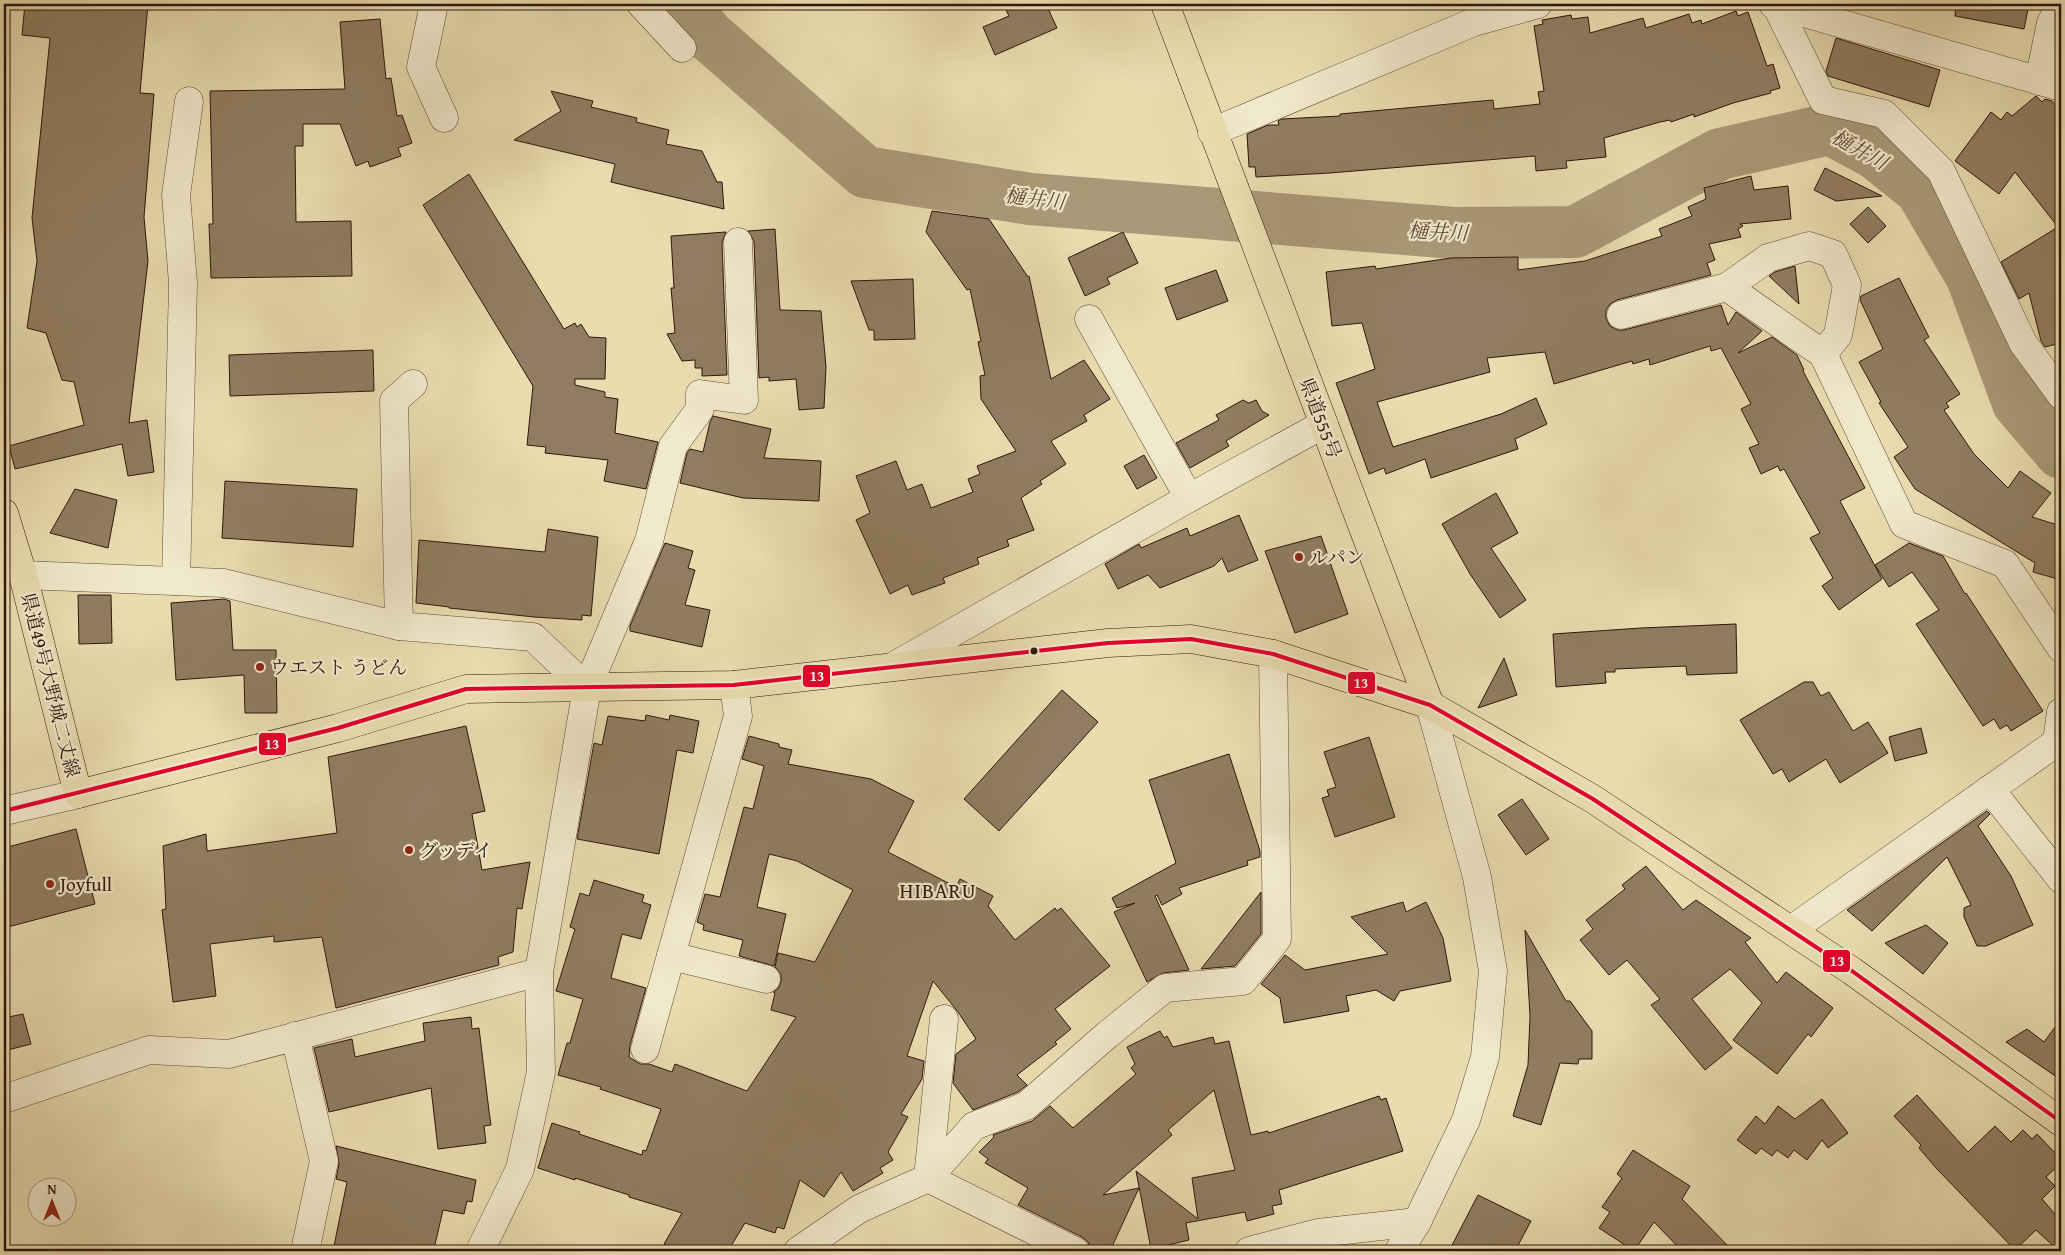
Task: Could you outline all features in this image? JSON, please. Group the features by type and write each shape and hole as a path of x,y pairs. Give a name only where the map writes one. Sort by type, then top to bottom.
{"main road":[{"name":"県道555号","path":"1165,4 1430,705"},
{"name":"県道49号大野城二丈線","path":"4,513 23,575 78,794 338,728 466,689 734,685 1108,642 1191,639 1274,654 1430,705 1593,799 1860,977 2061,1122"}],"street":[{"path":"434,4 421,67 444,118"},
{"path":"641,4 682,48"},
{"path":"1212,132 1474,22 1538,4"},
{"path":"1774,4 2050,84 2051,23 2061,6"},
{"path":"1774,4 1823,100 1884,114 1941,171 2023,343 2061,395"},
{"path":"176,581 183,283 176,195 189,101"},
{"path":"480,1251 520,1169 541,1072 539,972 586,688 649,541 673,446 700,409 700,394 744,400 738,242"},
{"path":"1621,315 1727,287 1768,258 1809,246 1833,254 1847,285 1838,334 1823,354"},
{"path":"1727,287 1823,354 1904,524 2004,564 2061,648"},
{"path":"1089,319 1189,498"},
{"path":"399,626 394,401 413,384"},
{"path":"894,666 1189,498 1324,424"},
{"path":"23,575 224,583 399,626 533,637 586,688"},
{"path":"798,1251 858,1210 928,1178 974,1126 1026,1106 1107,1035 1165,988 1243,981 1277,939 1274,654"},
{"path":"645,1049 738,716 734,685"},
{"path":"1399,1251 1417,1222 1466,1120 1485,1057 1493,971 1477,877 1430,705"},
{"path":"1791,930 2057,742 2061,712"},
{"path":"1990,789 2061,879"},
{"path":"4,811 78,794"},
{"path":"671,956 766,979"},
{"path":"4,1098 149,1050 229,1054 539,972"},
{"path":"928,1178 944,1019"},
{"path":"294,1036 324,1161 305,1251"},
{"path":"928,1178 1075,1251"},
{"path":"1249,1251 1318,1234 1417,1222"}],"building":[{"path":"25,4 148,4 140,93 154,94 144,217 148,261 129,423 147,420 154,472 128,476 122,444 15,469 9,446 84,425 74,382 62,380 46,333 27,328 37,261 32,218 50,38 22,35"},
{"path":"1003,4 1046,4 1057,28 995,55 983,27 1009,16"},
{"path":"1956,4 2029,4 2024,29 1955,16"},
{"path":"1736,11 1738,16 1748,12 1767,66 1773,64 1780,88 1770,91 1771,93 1733,103 1694,117 1694,114 1671,122 1670,120 1660,122 1604,138 1606,157 1566,161 1567,168 1536,171 1535,156 1330,173 1256,177 1255,167 1249,167 1247,134 1268,125 1279,125 1278,121 1282,119 1340,116 1340,114 1493,100 1494,109 1540,104 1538,92 1544,91 1534,26 1543,24 1542,20 1571,15 1572,19 1588,17 1590,33 1643,18 1646,28 1689,14 1692,23 1701,20 1702,24"},
{"path":"380,19 386,79 391,78 397,116 402,115 412,143 398,148 401,156 370,167 368,161 356,166 340,124 303,124 303,146 295,146 296,222 351,221 352,276 211,278 209,224 213,224 210,91 345,89 340,22"},
{"path":"1836,38 1940,70 1929,107 1828,76 1826,71"},
{"path":"551,91 593,101 591,107 637,118 636,122 669,130 666,144 702,151 717,182 722,182 724,209 611,182 615,164 514,140 561,111"},
{"path":"2036,96 2042,102 2045,99 2052,101 2061,112 2061,343 2045,347 2041,341 2029,293 2019,299 2001,262 2058,227 2015,172 1999,194 1955,161 1991,112 2001,120 2007,112 2012,116"},
{"path":"1825,168 1882,196 1836,201 1814,190"},
{"path":"469,174 564,329 575,323 577,327 581,324 589,337 606,338 605,379 575,379 575,385 605,392 605,397 618,399 615,433 658,442 646,489 604,481 608,460 545,453 546,447 527,445 533,386 423,205"},
{"path":"1751,176 1754,190 1788,186 1791,219 1740,224 1743,226 1738,229 1741,237 1709,244 1715,260 1707,263 1711,275 1617,300 1610,304 1606,310 1606,319 1610,326 1617,330 1624,330 1721,305 1728,325 1736,312 1762,331 1738,353 1772,337 1797,355 1803,371 1865,488 1840,501 1882,579 1839,610 1822,586 1833,578 1810,538 1820,533 1784,469 1780,471 1778,466 1761,474 1749,448 1759,444 1741,409 1751,404 1721,348 1711,351 1710,346 1650,365 1649,359 1633,364 1632,361 1554,384 1545,352 1487,358 1490,372 1377,402 1393,447 1501,414 1536,398 1547,424 1515,439 1518,449 1431,478 1425,459 1386,474 1384,468 1369,474 1336,383 1375,369 1362,323 1332,326 1326,272 1375,266 1376,269 1451,258 1518,257 1518,270 1585,261 1662,236 1659,229 1692,216 1688,207 1706,199 1704,188"},
{"path":"1868,207 1886,226 1868,243 1850,224"},
{"path":"932,211 989,219 1029,276 1051,379 1084,360 1110,399 1084,415 1087,421 1051,441 1066,464 1040,481 1042,484 1021,498 1034,530 1007,540 1009,546 977,558 979,564 943,578 945,583 912,595 908,585 890,594 856,520 870,513 856,476 896,461 907,490 922,484 931,508 973,492 968,479 980,474 977,466 1016,451 981,399 980,376 985,375 978,342 981,341 970,289 967,290 926,232"},
{"path":"775,229 780,310 821,311 826,367 824,408 799,410 796,379 769,381 769,377 759,378 754,241 748,231"},
{"path":"726,232 722,243 727,375 702,376 702,368 695,368 695,360 682,361 667,334 675,333 671,288 674,288 671,236"},
{"path":"1123,232 1138,263 1107,278 1110,284 1085,296 1068,258"},
{"path":"1795,266 1799,304 1769,276 1775,272"},
{"path":"1216,270 1228,301 1177,320 1165,288"},
{"path":"1899,278 1929,337 1924,340 1960,394 1946,403 1949,407 1944,410 1974,454 2008,488 2020,471 2051,493 2032,517 2061,526 2061,580 2033,572 2035,563 1915,489 1894,457 1908,447 1879,403 1881,402 1859,362 1883,349 1860,300 1861,296"},
{"path":"913,279 915,339 874,340 874,330 869,330 851,281"},
{"path":"373,350 374,391 230,396 229,355"},
{"path":"1243,400 1249,403 1256,400 1262,411 1269,415 1226,441 1229,446 1190,468 1176,443 1219,420 1216,415"},
{"path":"713,416 771,429 764,458 821,461 819,501 743,498 680,483 687,453 690,449 703,452"},
{"path":"1144,455 1157,478 1137,489 1124,466"},
{"path":"225,481 357,489 353,547 222,538"},
{"path":"75,489 117,500 108,548 50,533"},
{"path":"1496,493 1518,533 1491,548 1526,600 1500,618 1470,574 1442,524"},
{"path":"1239,515 1258,560 1228,572 1222,558 1214,566 1160,588 1148,575 1118,589 1105,564 1139,544 1141,548 1187,528 1190,536"},
{"path":"548,529 598,537 591,616 582,615 582,620 534,617 416,603 419,540 545,552"},
{"path":"1321,536 1348,614 1295,633 1265,551"},
{"path":"665,543 693,551 688,568 695,570 685,605 710,610 702,647 630,631 630,626"},
{"path":"1909,543 1943,556 1965,594 2043,711 2011,731 2007,725 2000,729 1994,719 1983,726 1916,624 1939,610 1912,572 1889,587 1875,565"},
{"path":"78,595 111,595 112,643 79,644"},
{"path":"224,599 230,601 233,650 276,650 277,713 245,713 244,675 176,680 171,603"},
{"path":"1736,624 1737,673 1687,675 1686,666 1615,669 1615,672 1605,672 1606,683 1556,687 1553,634"},
{"path":"1504,658 1517,695 1478,708"},
{"path":"1804,682 1813,682 1821,696 1829,692 1853,731 1868,722 1888,753 1840,783 1826,759 1789,782 1782,769 1773,774 1740,720"},
{"path":"1062,690 1098,722 999,831 964,799"},
{"path":"646,715 669,720 670,715 699,721 693,753 677,750 659,854 577,839 594,743 602,745 608,716 645,721"},
{"name":"グッデイ","path":"466,726 485,811 472,814 482,870 530,862 522,909 517,908 513,952 498,957 499,965 336,1008 322,937 274,942 274,936 210,944 216,996 173,1002 162,910 166,909 163,846 206,834 207,851 337,833 328,757"},
{"path":"1921,728 1927,753 1895,761 1889,737"},
{"path":"749,736 779,744 779,747 792,750 788,764 871,779 914,801 888,852 956,887 960,879 993,896 988,906 1015,940 1055,908 1057,911 1061,908 1110,966 1055,1009 1071,1029 1055,1042 1057,1044 1017,1075 1027,1085 1018,1092 973,1110 953,1083 956,1054 976,1039 958,1012 933,981 907,1056 924,1061 922,1079 901,1114 908,1117 888,1152 893,1160 880,1168 883,1173 853,1191 841,1172 824,1197 800,1180 784,1229 777,1227 775,1233 745,1223 728,1251 676,1251 664,1244 682,1213 538,1168 552,1123 642,1155 643,1150 646,1151 661,1109 600,1089 601,1087 558,1075 583,999 556,991 575,929 570,927 580,893 589,896 594,880 644,895 642,902 651,905 641,939 622,934 611,978 646,988 630,1045 629,1057 640,1064 649,1064 672,1072 675,1064 747,1091 796,1017 771,1010 775,993 773,992 778,989 781,982 781,974 775,967 778,953 815,962 853,890 797,861 769,854 757,907 786,914 774,966 739,956 743,940 703,930 704,925 697,922 705,894 720,897 744,807 753,809 764,766 742,759"},
{"path":"1369,737 1395,817 1335,837 1322,798 1329,796 1327,790 1336,787 1324,752"},
{"path":"1229,754 1260,851 1260,857 1247,861 1248,865 1179,888 1182,894 1162,905 1157,895 1155,896 1189,970 1163,973 1147,982 1114,912 1135,903 1117,908 1112,898 1176,863 1149,780"},
{"path":"1522,799 1549,839 1526,855 1498,815"},
{"path":"1987,811 1990,814 1978,826 2011,876 2033,925 1986,946 1977,946 1964,917 1964,908 1971,905 1947,857 1872,931 1847,910"},
{"name":"Joyfull","path":"76,829 95,904 4,928 4,848"},
{"path":"1646,866 1683,910 1696,900 1751,938 1745,942 1777,983 1786,972 1833,1008 1811,1037 1808,1034 1777,1074 1733,1040 1762,1003 1730,969 1692,999 1732,1048 1705,1070 1651,1005 1660,999 1627,960 1609,975 1580,940 1593,929 1586,920 1625,889 1622,885"},
{"path":"1261,892 1261,934 1235,966 1201,969"},
{"path":"1403,902 1406,912 1426,902 1443,938 1451,981 1400,991 1394,1001 1376,990 1346,996 1349,1011 1284,1023 1280,998 1261,984 1285,955 1305,970 1388,954 1351,917"},
{"path":"1926,925 1948,943 1923,974 1885,943"},
{"path":"1525,930 1566,1001 1570,1001 1592,1031 1592,1059 1579,1059 1578,1064 1560,1063 1541,1125 1513,1116 1528,1065 1530,1016"},
{"path":"23,1014 31,1044 4,1051 4,1018"},
{"path":"471,1017 472,1029 479,1028 491,1125 484,1126 486,1143 438,1149 431,1088 329,1112 314,1048 352,1039 355,1057 425,1041 423,1023"},
{"path":"2061,1019 2061,1080 2006,1042 2027,1029 2044,1042"},
{"path":"1160,1031 1164,1038 1167,1036 1173,1047 1213,1037 1215,1044 1229,1041 1251,1135 1268,1131 1269,1133 1379,1096 1381,1100 1386,1098 1403,1151 1279,1190 1282,1204 1272,1206 1274,1214 1247,1221 1245,1212 1186,1223 1189,1240 1151,1249 1136,1171 1198,1219 1192,1178 1235,1170 1214,1090 1168,1130 1172,1135 1103,1195 1139,1188 1110,1251 1098,1251 1090,1247 1088,1242 1082,1237 1018,1205 1028,1188 985,1163 988,1159 979,1152 994,1137 993,1135 1032,1121 1050,1106 1073,1128 1136,1074 1131,1068 1135,1064 1127,1047"},
{"path":"1917,1095 1968,1152 1995,1126 2011,1142 2023,1130 2032,1139 2037,1134 2061,1159 2061,1163 2046,1177 2055,1186 2042,1199 2061,1221 2061,1251 2036,1230 2015,1250 1937,1169 1919,1148 1921,1145 1894,1116"},
{"path":"1822,1099 1848,1133 1828,1148 1822,1140 1807,1160 1794,1150 1788,1158 1777,1150 1772,1156 1761,1148 1756,1154 1737,1140 1756,1116 1765,1124 1778,1106 1795,1119"},
{"path":"336,1146 476,1180 472,1202 467,1201 464,1214 443,1210 434,1249 418,1245 417,1251 333,1251 347,1182 336,1179 339,1164"},
{"path":"1633,1150 1690,1186 1682,1199 1733,1251 1682,1251 1654,1222 1634,1251 1599,1228 1610,1212 1602,1207 1622,1178 1617,1174"},
{"path":"1478,1195 1531,1221 1515,1251 1449,1251"}],"waterway":[{"name":"樋井川","path":"683,4 708,35 865,172 1030,199 1454,233 1575,232 1720,154 1830,129 1875,153 1921,190 1972,277 2018,403 2061,453"}],"transit line":[{"name":"13","path":"4,811 338,728 466,689 734,685 1108,643 1191,639 1273,654 1430,705 1593,799 1852,971 2061,1122"}],"place":[{"name":"ルパン","path":"1299,557"},
{"name":"ウエスト うどん","path":"260,667"},
{"name":"グッデイ","path":"409,850"},
{"name":"Joyfull","path":"50,884"}],"district":[{"name":"HIBARU","path":"938,890"}]}
